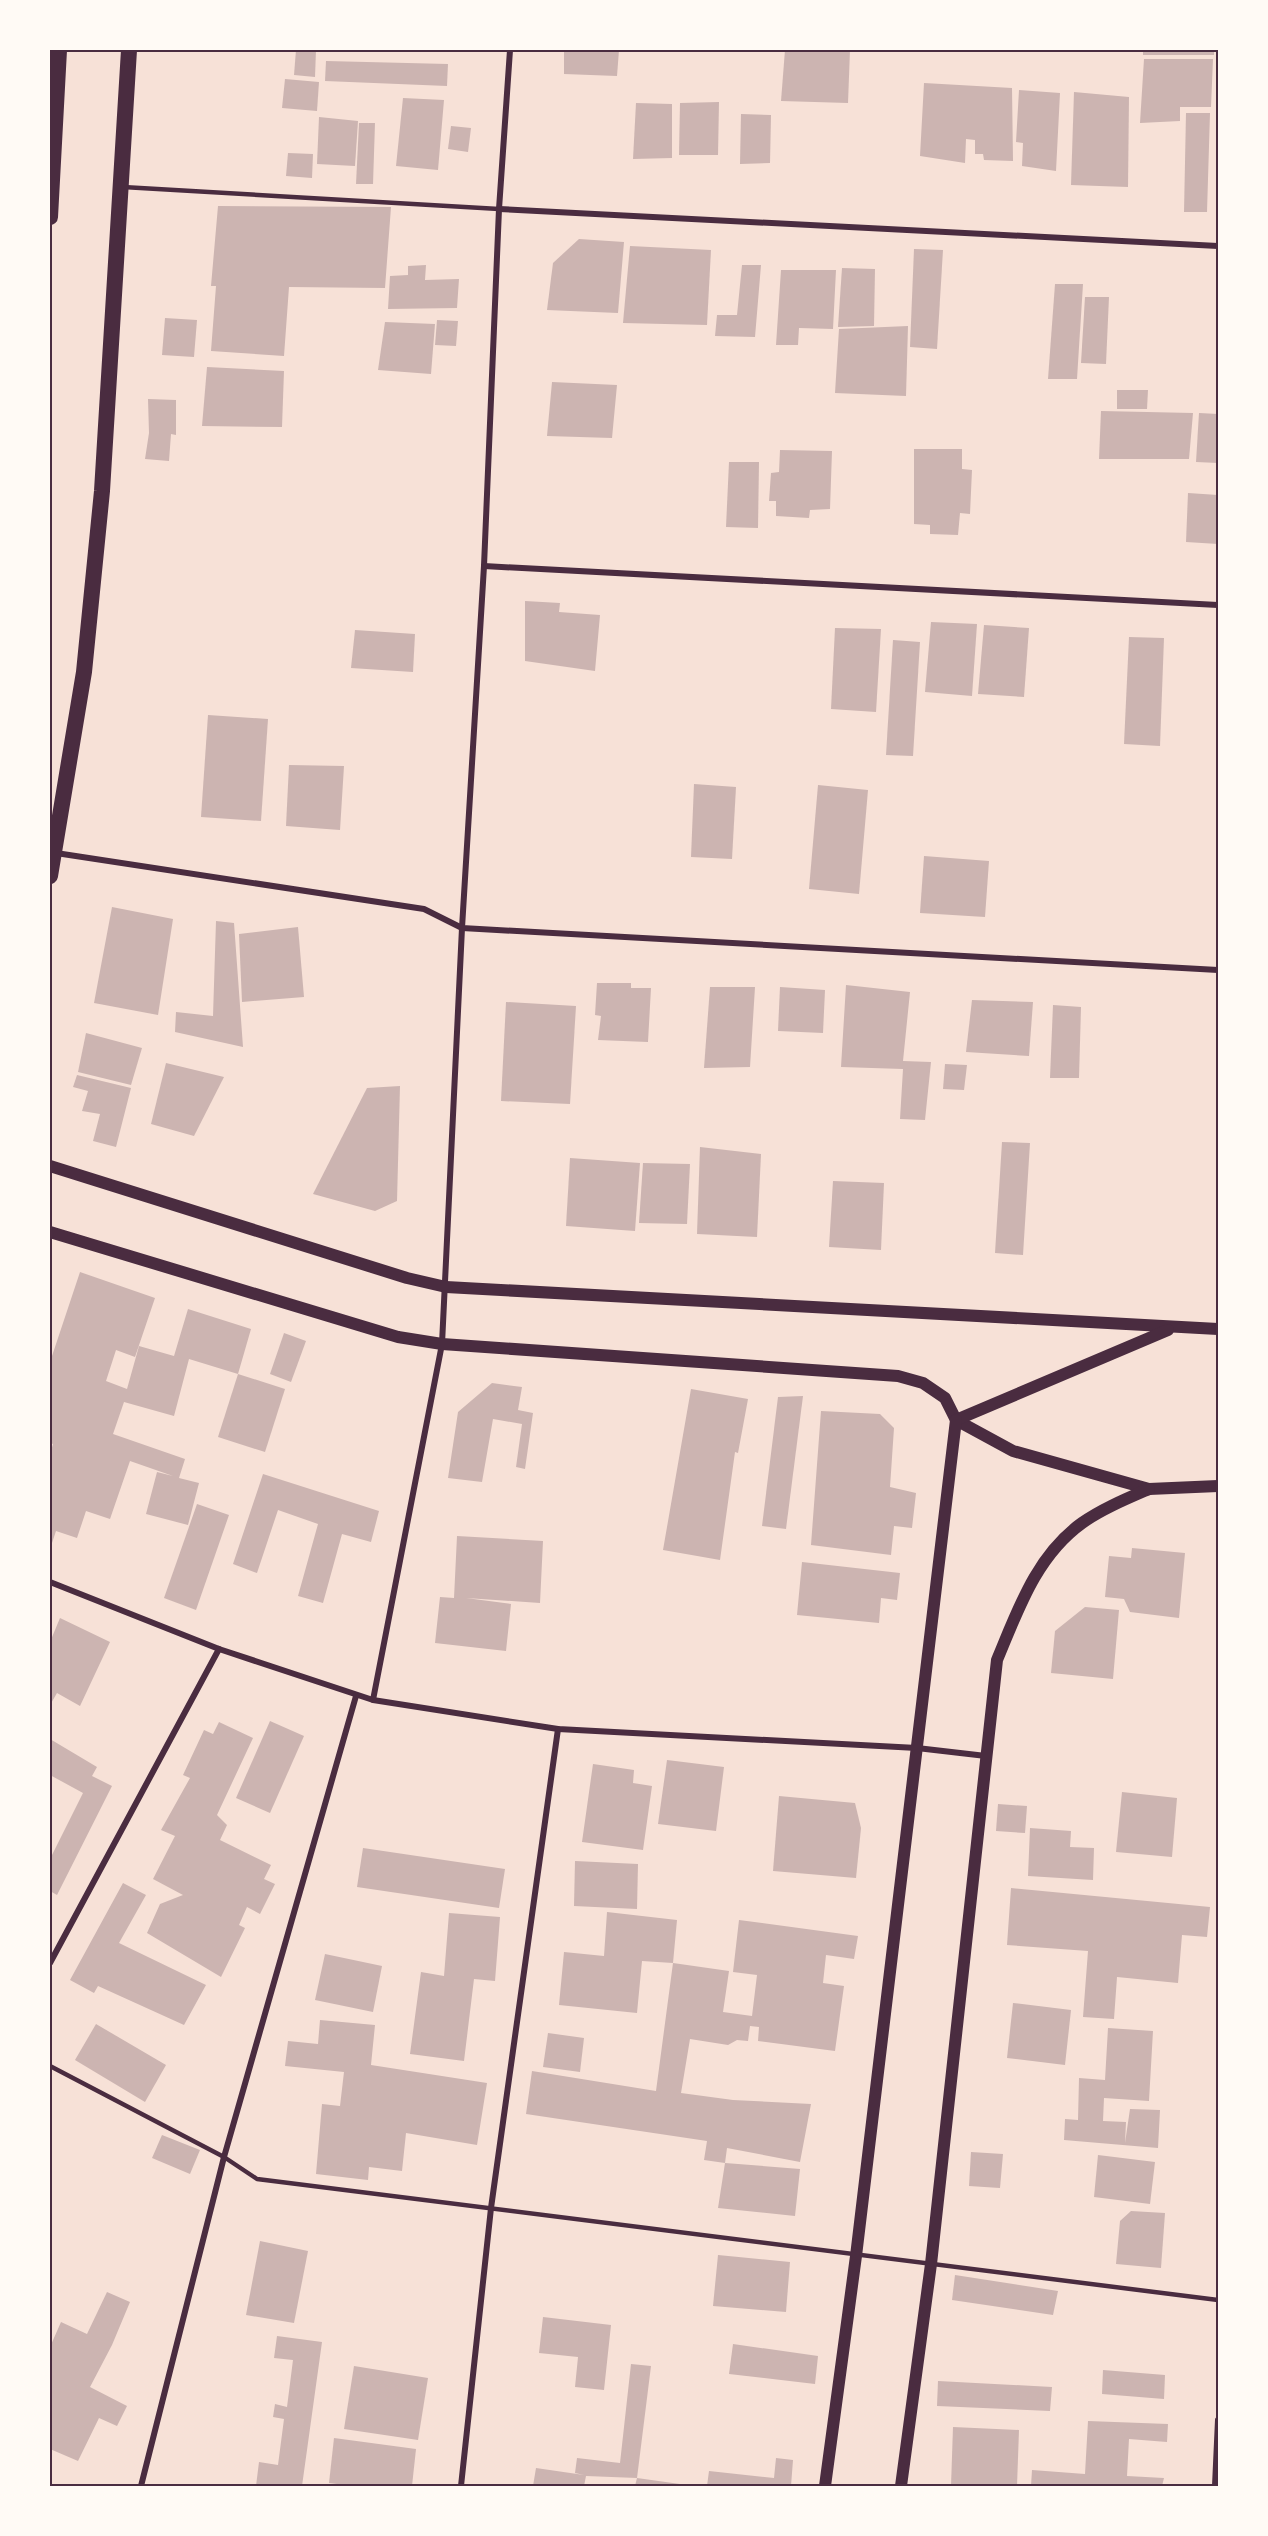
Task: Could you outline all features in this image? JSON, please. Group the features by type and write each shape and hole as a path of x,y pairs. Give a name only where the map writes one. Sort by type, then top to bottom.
{"highway":[{"path":"50,217 50,183 59,50"},
{"path":"50,876 52,852 84,672 102,491 129,50"}],"main road":[{"path":"50,1166 407,1278 446,1287 1218,1329"},
{"path":"50,1232 398,1337 442,1344 898,1376 923,1383 945,1398 956,1420 856,2256 825,2487"},
{"path":"956,1420 1172,1328"},
{"path":"956,1420 1013,1450 1149,1489 1218,1486"},
{"path":"901,2487 931,2264 997,1660 1023,1596 1045,1558 1081,1524 1149,1489"}],"street":[{"path":"374,1700 442,1344 462,928 484,566 499,209 510,50"},
{"path":"499,209 1218,246"},
{"path":"484,566 1218,605"},
{"path":"52,852 424,909 462,928 1218,970"},
{"path":"50,1582 219,1649 356,1696 374,1700 558,1729 917,1748 986,1756"},
{"path":"50,1963 219,1649"},
{"path":"141,2487 224,2157 356,1696"},
{"path":"461,2487 491,2208 558,1729"},
{"path":"1215,2487 1218,2420"}],"lane":[{"path":"121,186 499,209"},
{"path":"50,2066 224,2157 257,2179 1218,2300"}],"building":[{"path":"296,50 316,50 315,77 294,75"},
{"path":"564,50 619,50 617,76 564,74"},
{"path":"785,50 850,50 848,103 781,101"},
{"path":"1143,50 1214,50 1214,55 1143,55"},
{"path":"1144,59 1213,59 1211,107 1180,107 1180,121 1140,123"},
{"path":"326,61 448,64 447,86 325,81"},
{"path":"285,79 319,82 317,111 282,108"},
{"path":"924,83 1012,88 1013,161 984,160 983,154 975,154 975,140 966,139 965,163 920,156"},
{"path":"1019,90 1060,93 1056,171 1022,166 1023,143 1016,142"},
{"path":"1074,92 1129,97 1128,187 1071,185"},
{"path":"403,98 444,100 438,170 396,166"},
{"path":"719,102 718,155 679,155 680,103"},
{"path":"636,103 672,104 672,158 633,159"},
{"path":"1186,113 1210,113 1207,212 1184,212"},
{"path":"741,114 771,115 770,163 740,164"},
{"path":"319,117 358,121 355,166 317,164"},
{"path":"359,123 375,123 373,184 356,184"},
{"path":"451,126 471,128 468,152 448,149"},
{"path":"288,153 313,154 312,178 286,176"},
{"path":"218,206 391,207 385,288 289,287 284,356 211,351 216,286 211,286"},
{"path":"579,239 624,242 618,313 547,310 553,263"},
{"path":"630,246 711,250 707,325 623,323"},
{"path":"914,249 943,250 937,349 910,347"},
{"path":"426,265 425,280 459,279 457,308 388,309 390,276 408,275 408,266"},
{"path":"742,265 761,265 755,337 715,336 717,315 737,315"},
{"path":"842,268 875,269 874,326 838,327"},
{"path":"781,270 836,270 833,329 799,328 798,345 776,345"},
{"path":"1055,284 1083,284 1077,379 1048,379"},
{"path":"1085,297 1109,297 1106,364 1081,363"},
{"path":"165,318 197,320 194,357 162,355"},
{"path":"437,320 458,321 456,346 435,345"},
{"path":"385,322 435,324 431,374 378,370"},
{"path":"908,326 906,396 835,393 839,329"},
{"path":"207,367 284,371 282,427 202,426"},
{"path":"552,382 617,385 612,438 547,436"},
{"path":"1117,390 1148,390 1147,409 1117,409"},
{"path":"148,399 176,400 176,435 171,434 169,461 145,459 149,433"},
{"path":"1101,411 1193,413 1189,459 1099,459"},
{"path":"1199,413 1218,414 1218,463 1196,462"},
{"path":"914,449 962,449 962,469 972,470 970,514 960,513 958,535 930,534 930,525 914,524"},
{"path":"780,450 832,451 830,509 810,510 809,518 776,516 776,501 769,501 771,473 779,472"},
{"path":"729,462 759,462 758,528 726,527"},
{"path":"1188,493 1218,495 1218,544 1186,542"},
{"path":"525,601 560,603 559,612 600,615 595,671 525,661"},
{"path":"931,622 977,624 972,696 925,692"},
{"path":"984,625 1029,628 1024,697 978,694"},
{"path":"835,628 881,629 876,712 831,709"},
{"path":"355,630 415,634 413,672 351,668"},
{"path":"1129,637 1164,638 1160,746 1124,744"},
{"path":"893,640 920,642 913,756 886,755"},
{"path":"208,715 268,719 261,821 201,817"},
{"path":"289,765 344,766 340,830 286,826"},
{"path":"694,784 736,787 732,859 691,857"},
{"path":"818,785 868,790 859,894 809,889"},
{"path":"924,856 989,861 985,917 920,913"},
{"path":"112,907 173,919 158,1015 94,1003"},
{"path":"216,921 234,923 243,1047 175,1032 176,1012 213,1016"},
{"path":"298,927 304,997 242,1002 239,934"},
{"path":"597,983 631,983 631,988 651,988 648,1042 598,1040 601,1016 595,1015"},
{"path":"846,985 910,992 903,1061 931,1062 925,1120 900,1119 903,1069 841,1067"},
{"path":"710,987 755,987 750,1067 704,1068"},
{"path":"780,987 825,990 823,1033 778,1031"},
{"path":"972,1000 1033,1002 1029,1056 966,1052"},
{"path":"506,1002 576,1006 570,1104 501,1101"},
{"path":"1053,1005 1081,1007 1079,1078 1050,1078"},
{"path":"86,1033 142,1048 131,1085 78,1072"},
{"path":"166,1063 224,1077 194,1136 151,1124"},
{"path":"945,1064 967,1065 964,1090 943,1089"},
{"path":"77,1075 131,1088 116,1147 93,1141 100,1114 82,1111 88,1091 73,1087"},
{"path":"400,1086 397,1201 375,1211 313,1194 367,1088"},
{"path":"1002,1142 1030,1143 1023,1255 995,1253"},
{"path":"700,1147 761,1154 757,1237 697,1234"},
{"path":"570,1158 640,1163 635,1231 566,1226"},
{"path":"643,1163 690,1164 687,1224 639,1223"},
{"path":"833,1181 884,1183 881,1250 829,1247"},
{"path":"80,1272 155,1298 135,1357 116,1350 106,1381 127,1389 139,1346 174,1356 188,1309 251,1329 238,1374 189,1359 174,1416 124,1402 113,1434 185,1459 179,1478 199,1483 188,1525 146,1514 157,1472 173,1476 130,1461 110,1519 86,1511 77,1538 56,1531 50,1549 50,1454 53,1444 50,1443 50,1362"},
{"path":"284,1333 306,1341 291,1382 270,1374"},
{"path":"238,1374 285,1389 265,1452 218,1437"},
{"path":"492,1383 522,1387 518,1410 533,1413 525,1469 516,1467 522,1424 493,1419 482,1482 448,1478 458,1412"},
{"path":"691,1389 748,1399 738,1453 735,1452 720,1560 663,1550"},
{"path":"803,1396 786,1529 762,1526 778,1397"},
{"path":"821,1411 880,1414 894,1428 890,1487 916,1493 912,1528 894,1526 891,1555 811,1545"},
{"path":"263,1474 379,1511 371,1542 342,1534 323,1603 298,1596 318,1524 278,1510 257,1573 233,1564"},
{"path":"197,1504 229,1515 196,1610 164,1598"},
{"path":"457,1536 543,1541 540,1603 466,1598 511,1604 506,1651 435,1643 440,1597 454,1598"},
{"path":"1132,1548 1185,1553 1179,1618 1130,1612 1124,1599 1105,1597 1109,1556 1131,1558"},
{"path":"802,1562 900,1573 897,1600 881,1598 879,1623 797,1615"},
{"path":"1085,1607 1119,1610 1113,1679 1051,1673 1055,1631"},
{"path":"60,1618 110,1642 80,1706 57,1693 50,1705 50,1642"},
{"path":"270,1721 304,1736 270,1813 236,1798"},
{"path":"219,1722 253,1738 217,1815 227,1825 220,1840 271,1865 264,1879 275,1884 260,1914 247,1907 239,1925 245,1928 221,1977 147,1933 160,1904 183,1895 153,1879 175,1836 161,1830 190,1778 183,1775 204,1730 213,1734"},
{"path":"50,1739 97,1767 92,1776 112,1786 57,1895 50,1891 50,1859 83,1793 50,1775"},
{"path":"667,1760 724,1767 716,1831 658,1824"},
{"path":"593,1764 634,1770 633,1783 652,1786 643,1850 582,1842"},
{"path":"1122,1792 1177,1798 1172,1857 1116,1852"},
{"path":"779,1796 855,1803 861,1828 856,1878 773,1871"},
{"path":"998,1804 1027,1806 1025,1833 996,1831"},
{"path":"1030,1828 1071,1831 1070,1847 1094,1848 1093,1880 1028,1876"},
{"path":"363,1848 505,1869 499,1908 357,1887"},
{"path":"575,1861 638,1864 637,1909 574,1906"},
{"path":"123,1883 146,1895 119,1943 206,1985 184,2025 98,1986 94,1993 70,1980"},
{"path":"1011,1888 1210,1907 1207,1937 1182,1935 1178,1983 1117,1977 1114,2019 1083,2017 1088,1951 1007,1945"},
{"path":"607,1912 677,1920 673,1963 642,1961 637,2013 559,2005 564,1952 604,1956"},
{"path":"449,1913 500,1917 495,1981 474,1979 464,2061 410,2054 421,1972 444,1976"},
{"path":"739,1920 858,1936 854,1959 826,1955 823,1983 844,1986 835,2051 758,2041 759,2027 750,2026 748,2041 737,2040 728,2045 690,2039 681,2093 733,2100 811,2104 800,2162 727,2148 725,2163 704,2160 707,2141 526,2114 532,2071 656,2091 673,1963 729,1971 723,2012 752,2016 757,1975 733,1972"},
{"path":"325,1954 382,1966 373,2012 315,2000"},
{"path":"1013,2003 1071,2010 1065,2065 1007,2058"},
{"path":"320,2020 375,2025 371,2065 487,2083 477,2145 406,2133 402,2171 369,2167 368,2180 316,2174 322,2104 340,2106 344,2072 285,2066 288,2041 318,2044"},
{"path":"96,2024 166,2065 145,2102 75,2060"},
{"path":"1108,2028 1153,2031 1149,2101 1104,2098 1103,2121 1126,2122 1125,2143 1130,2109 1160,2110 1158,2148 1064,2140 1065,2119 1078,2120 1079,2078 1105,2080"},
{"path":"548,2033 584,2038 580,2072 543,2067"},
{"path":"162,2135 200,2150 190,2174 152,2158"},
{"path":"971,2152 1003,2154 1000,2188 969,2186"},
{"path":"1098,2155 1155,2162 1150,2204 1094,2197"},
{"path":"725,2163 800,2169 795,2216 718,2208"},
{"path":"1131,2211 1165,2213 1161,2268 1116,2264 1120,2221"},
{"path":"260,2241 308,2251 294,2323 246,2315"},
{"path":"718,2255 790,2262 786,2312 713,2306"},
{"path":"955,2275 1058,2291 1053,2315 952,2300"},
{"path":"107,2292 130,2302 112,2345 90,2387 127,2406 117,2426 99,2418 78,2461 50,2449 50,2347 61,2322 87,2334"},
{"path":"543,2317 611,2325 604,2390 575,2387 578,2357 539,2353"},
{"path":"277,2336 322,2342 302,2486 256,2486 259,2462 278,2465 284,2419 273,2417 275,2404 287,2407 293,2360 274,2358"},
{"path":"733,2344 818,2356 815,2384 729,2374"},
{"path":"631,2364 651,2366 637,2478 586,2476 584,2486 533,2486 536,2468 584,2475 575,2473 577,2458 620,2463"},
{"path":"354,2366 428,2378 418,2440 344,2429"},
{"path":"1103,2370 1165,2375 1164,2399 1102,2394"},
{"path":"938,2381 1052,2387 1050,2411 937,2406"},
{"path":"1088,2421 1168,2424 1167,2442 1129,2439 1127,2476 1164,2478 1162,2486 1031,2486 1032,2470 1085,2474"},
{"path":"953,2427 1019,2430 1017,2486 951,2486"},
{"path":"334,2438 416,2449 412,2486 352,2486 329,2483"},
{"path":"776,2458 793,2460 791,2486 707,2486 709,2471 774,2478"},
{"path":"637,2478 687,2485 687,2486 635,2486"}]}
